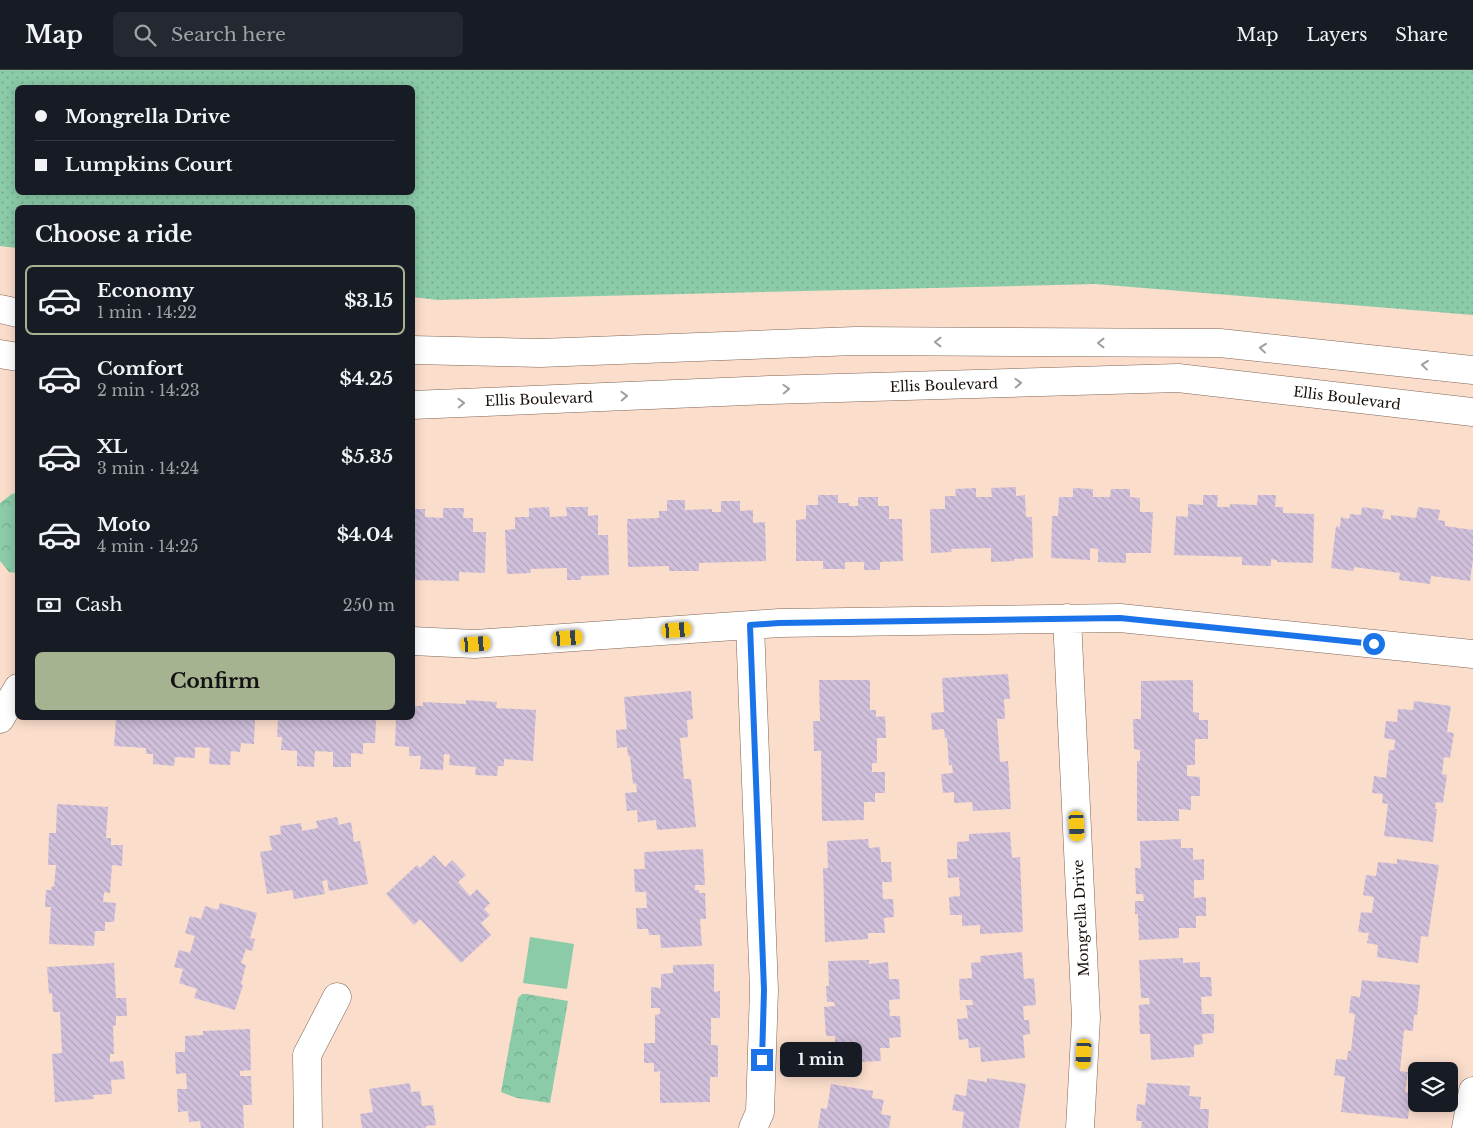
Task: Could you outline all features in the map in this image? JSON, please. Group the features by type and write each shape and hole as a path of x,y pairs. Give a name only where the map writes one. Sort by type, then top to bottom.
{"street":[{"path":"0,309 15,312"},
{"path":"415,350 540,353 855,341 1220,343 1473,370"},
{"path":"0,354 15,357"},
{"name":"Ellis Boulevard","path":"415,405 780,389 1178,378 1473,412"},
{"name":"Mongrella Drive","path":"1067,618 1086,1018 1080,1128"},
{"path":"415,641 476,644 779,623 1120,618 1473,654"},
{"path":"750,625 764,990 760,1112 753,1128"},
{"path":"0,719 15,693"},
{"path":"308,1128 307,1055 337,996"},
{"path":"1466,1128 1473,1091"}],"green space":[{"path":"0,70 1473,70 1473,315 1095,284 438,300 415,297 415,205 15,205 15,248 0,246"},
{"path":"15,493 15,573 9,572 0,561 0,503"},
{"path":"530,937 574,944 567,989 523,983"},
{"path":"522,994 568,1001 550,1103 517,1098 501,1092 518,998"}],"building":[{"path":"1016,487 1016,496 1025,495 1026,517 1032,517 1033,558 991,562 991,548 951,549 952,552 931,553 930,509 945,509 945,496 956,496 955,489 976,488 976,497 992,497 991,488"},
{"path":"1073,488 1093,489 1093,497 1110,497 1111,489 1130,489 1130,497 1140,498 1140,512 1153,512 1151,553 1126,553 1126,563 1098,562 1098,549 1090,548 1090,560 1051,558 1052,516 1058,516 1059,497 1073,497"},
{"path":"818,495 838,495 838,503 849,503 849,506 858,506 858,497 878,497 878,506 889,506 889,519 902,519 903,561 880,562 880,570 864,570 864,562 845,562 845,569 823,569 823,561 796,561 796,520 806,519 806,505 818,505"},
{"path":"1203,495 1218,495 1217,507 1230,507 1230,504 1257,505 1258,495 1276,495 1275,507 1283,507 1283,513 1314,514 1313,563 1277,562 1277,560 1271,559 1271,566 1242,565 1242,557 1174,555 1176,516 1188,517 1188,504 1203,505"},
{"path":"667,500 685,500 685,510 712,509 712,512 721,512 721,501 740,501 740,511 753,510 753,523 765,522 766,561 699,563 699,571 669,571 669,566 628,567 627,519 659,518 659,511 667,511"},
{"path":"549,507 550,517 567,516 566,507 588,507 588,516 598,515 598,535 608,535 609,575 581,576 581,580 567,580 567,568 530,569 531,573 507,574 505,530 515,529 515,517 529,517 529,508"},
{"path":"1362,507 1384,510 1382,518 1391,520 1391,515 1416,518 1418,507 1440,510 1438,520 1445,521 1445,526 1473,530 1473,559 1470,581 1431,576 1430,584 1399,580 1400,573 1354,567 1353,571 1331,568 1336,526 1340,527 1341,517 1349,519 1350,514 1361,515"},
{"path":"443,508 464,508 463,518 473,518 473,532 486,532 485,573 459,572 459,581 415,580 415,509 425,509 425,517 443,518"},
{"path":"1008,674 1010,699 1004,699 1005,719 997,719 1000,762 1008,761 1011,809 973,811 972,802 954,803 954,792 943,793 941,774 953,773 952,765 949,765 947,738 945,738 944,729 932,730 931,713 944,712 942,678"},
{"path":"819,680 870,680 870,710 876,710 876,717 885,716 886,738 877,738 877,763 872,763 872,772 885,772 885,793 875,793 875,802 864,802 864,820 822,821 821,751 814,751 813,721 820,721"},
{"path":"1193,680 1193,712 1199,713 1199,720 1208,720 1208,739 1195,739 1195,765 1187,765 1187,776 1200,777 1200,796 1191,796 1191,810 1179,809 1179,821 1137,821 1137,761 1140,761 1140,750 1134,749 1133,719 1141,719 1141,681"},
{"path":"691,691 693,719 687,720 688,737 680,738 684,779 691,779 696,827 657,830 656,820 638,822 637,810 627,811 625,793 637,792 636,783 633,784 630,756 628,756 627,747 617,748 616,730 627,729 624,697"},
{"path":"466,700 497,702 496,708 536,710 533,761 504,759 504,766 498,766 497,776 475,775 476,767 449,765 450,755 444,754 443,770 420,769 421,756 409,756 409,747 395,746 396,720 415,720 415,706 423,706 423,702 466,704"},
{"path":"1414,701 1451,706 1447,732 1454,733 1450,758 1444,757 1442,774 1447,775 1443,803 1436,802 1435,809 1437,809 1433,842 1384,836 1388,804 1382,803 1383,794 1372,793 1374,776 1386,778 1389,750 1394,750 1395,740 1384,738 1386,721 1397,722 1398,709 1413,710"},
{"path":"116,720 255,720 254,744 241,743 240,752 231,751 230,765 209,764 210,748 195,747 195,758 175,757 174,766 153,764 153,754 146,754 146,748 114,746"},
{"path":"278,720 376,720 375,743 363,743 363,754 351,753 351,767 333,767 333,752 315,751 314,767 297,766 297,751 281,750 282,737 277,737"},
{"path":"57,804 108,807 106,838 111,838 111,845 123,845 122,866 112,865 110,893 104,892 103,902 116,903 114,922 105,922 105,931 95,931 94,946 49,944 51,907 45,907 46,890 51,890 52,886 54,887 56,865 48,865 49,833 56,833"},
{"path":"337,817 339,825 351,822 354,842 360,841 368,884 329,891 327,880 322,881 325,894 294,899 292,890 267,894 260,852 272,850 269,836 281,834 280,826 301,823 302,831 318,828 316,821"},
{"path":"1010,832 1012,858 1020,857 1023,932 980,934 980,925 962,926 962,915 950,915 949,897 960,896 959,877 948,878 947,859 957,859 957,842 969,841 969,834"},
{"path":"868,839 869,848 880,847 881,862 891,862 892,882 882,882 883,899 893,899 894,917 884,918 885,933 868,933 868,939 825,942 823,868 828,868 827,841"},
{"path":"1181,839 1181,848 1193,848 1193,860 1204,859 1204,880 1194,880 1194,898 1206,897 1206,916 1196,916 1196,928 1179,928 1179,938 1139,940 1138,914 1135,914 1135,901 1144,901 1143,894 1136,894 1135,868 1141,868 1140,841"},
{"path":"703,849 705,885 695,885 695,890 699,890 699,893 705,893 706,919 700,919 702,946 661,948 660,935 649,935 648,929 637,929 636,908 647,908 646,892 635,892 634,869 645,869 644,852"},
{"path":"434,855 445,867 452,860 466,875 458,882 470,896 477,889 490,903 484,909 490,915 481,923 491,935 461,963 420,919 414,925 386,894 417,865 420,868"},
{"path":"1397,859 1439,865 1428,937 1421,936 1418,963 1377,957 1378,945 1367,943 1369,933 1358,932 1361,912 1372,913 1374,897 1363,895 1366,875 1376,876 1378,862 1397,864"},
{"path":"220,903 257,913 250,938 255,939 252,951 246,949 241,963 246,965 241,984 243,985 235,1010 194,998 197,989 179,983 183,969 174,967 179,950 190,953 195,936 185,933 190,916 201,919 205,906 218,910"},
{"path":"1022,952 1024,979 1034,978 1036,1005 1023,1006 1024,1020 1029,1020 1030,1034 1023,1035 1025,1058 981,1062 980,1047 969,1048 968,1039 959,1040 957,1019 968,1018 966,1005 973,1005 972,1000 960,1000 959,979 972,978 971,963 981,962 980,956"},
{"path":"1183,958 1183,963 1200,962 1200,977 1211,977 1212,996 1201,997 1202,1014 1214,1014 1214,1033 1202,1034 1203,1044 1194,1045 1194,1057 1151,1060 1150,1034 1140,1034 1139,1005 1150,1004 1149,998 1141,998 1139,960"},
{"path":"869,960 869,964 888,962 889,979 899,979 900,999 889,1000 890,1016 900,1016 901,1037 889,1038 890,1048 880,1048 881,1061 836,1063 835,1036 826,1036 824,1007 835,1006 834,1002 827,1002 826,986 829,986 828,961"},
{"path":"114,963 116,998 126,998 127,1016 116,1016 116,1025 113,1026 114,1054 110,1054 110,1062 123,1061 125,1079 111,1080 112,1094 93,1095 94,1099 55,1102 52,1054 62,1053 60,1012 53,1012 52,993 49,994 47,967"},
{"path":"714,964 714,992 720,991 720,1018 711,1018 711,1045 718,1045 718,1077 710,1077 710,1102 660,1103 660,1071 654,1072 654,1063 644,1063 644,1043 655,1043 655,1015 660,1014 660,1008 651,1008 651,987 661,988 661,974 673,973 673,965"},
{"path":"1362,980 1420,985 1417,1015 1414,1015 1413,1031 1404,1030 1400,1071 1408,1072 1405,1092 1408,1092 1408,1119 1341,1112 1345,1077 1334,1075 1336,1059 1347,1060 1348,1051 1351,1051 1355,1014 1349,1013 1351,996 1360,997"},
{"path":"250,1029 251,1070 240,1071 240,1076 251,1076 252,1105 243,1105 244,1128 201,1128 200,1121 189,1122 188,1111 178,1112 177,1089 187,1089 186,1073 176,1074 175,1052 185,1052 185,1036 203,1035 203,1031"},
{"path":"987,1078 1026,1084 1019,1128 962,1128 964,1112 952,1110 955,1094 966,1096 968,1079 987,1082"},
{"path":"410,1083 411,1092 420,1091 422,1106 433,1105 436,1125 426,1126 426,1128 362,1128 360,1114 373,1112 369,1089"},
{"path":"1147,1083 1190,1086 1189,1096 1201,1097 1200,1109 1209,1109 1208,1128 1141,1128 1142,1121 1136,1121 1137,1104 1145,1105"},
{"path":"831,1084 873,1091 872,1098 884,1100 881,1114 891,1116 889,1128 818,1128 821,1108 827,1109"}],"route":[{"path":"762,1060 764,990 750,625 1120,618 1374,644"}]}
